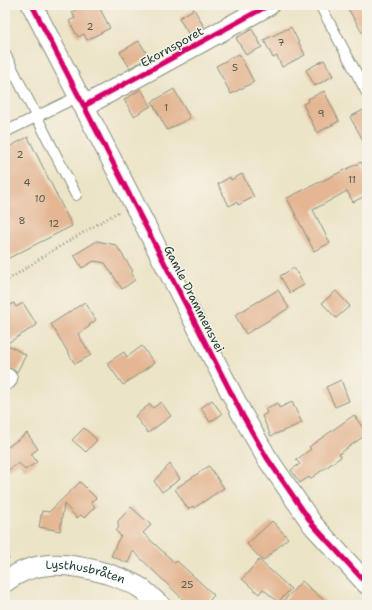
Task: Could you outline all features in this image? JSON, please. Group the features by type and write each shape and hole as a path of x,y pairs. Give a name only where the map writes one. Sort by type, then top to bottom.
{"street":[{"name":"Gamle Drammensvei","path":"32,5 243,416 267,458 313,525 367,584"},
{"name":"Ekornsporet","path":"81,101 269,5"},
{"name":"Lysthusbråten","path":"5,582 14,575 27,569 41,566 82,566 119,577 141,588 160,605"}],"lane":[{"path":"320,5 367,93"},
{"path":"5,54 76,195"},
{"path":"5,132 37,117 81,101"}],"path":[{"path":"5,282 47,254 134,203"}],"building":[{"path":"84,5 98,5 110,28 87,40 84,34 78,37 69,21 75,18 72,12"},
{"path":"346,5 367,5 367,41"},
{"path":"194,9 204,27 189,35 179,18"},
{"path":"291,27 305,55 282,67 277,56 273,58 264,40"},
{"path":"252,29 262,47 246,55 236,38"},
{"path":"139,41 149,57 130,68 120,52"},
{"path":"239,54 254,82 231,94 216,66"},
{"path":"324,60 333,76 315,86 306,70"},
{"path":"141,89 151,106 134,116 124,100"},
{"path":"174,89 190,118 167,130 152,102"},
{"path":"324,91 339,121 317,133 303,104 309,101 308,99"},
{"path":"367,108 367,147 350,117"},
{"path":"28,137 72,226 5,260 5,149"},
{"path":"361,162 367,174 367,195 353,202 347,191 313,210 330,243 314,251 287,198"},
{"path":"242,174 254,197 238,205 237,202 229,206 218,184 230,177 231,180"},
{"path":"97,241 116,245 133,271 131,272 135,280 122,289 105,263 94,261 82,268 74,255"},
{"path":"294,268 304,285 290,293 280,276"},
{"path":"278,290 289,308 246,334 235,315"},
{"path":"336,291 350,306 336,318 322,303"},
{"path":"85,302 96,320 78,334 91,355 75,364 51,324"},
{"path":"14,303 16,307 23,303 37,325 6,344 26,355 17,372 5,366 5,308"},
{"path":"142,346 154,363 123,385 107,363 124,352 127,357"},
{"path":"341,380 349,401 335,407 326,387"},
{"path":"212,400 222,414 210,422 201,408"},
{"path":"161,402 171,416 148,433 135,416 150,404 153,408"},
{"path":"292,402 302,423 271,436 262,416 267,413 265,409 278,403 279,408"},
{"path":"354,415 367,434 339,454 341,457 310,479 309,477 300,483 291,470 300,464 296,460 311,449 309,447"},
{"path":"84,428 97,440 86,452 72,440"},
{"path":"27,433 38,449 31,454 37,462 25,470 19,463 5,472 5,449"},
{"path":"170,464 180,479 162,492 154,481"},
{"path":"209,466 224,488 194,508 193,506 188,509 175,489"},
{"path":"80,482 96,498 91,502 95,507 84,518 81,515 77,518 64,504 60,531 39,527 42,511 49,512"},
{"path":"131,507 151,525 143,533 175,563 177,561 214,595 206,605 189,605 133,551 128,563 111,556 121,536 116,531 119,527 118,521"},
{"path":"272,521 288,538 263,561 247,544"},
{"path":"259,560 291,589 278,602 263,589 259,594 242,579"},
{"path":"302,581 329,605 280,605"}],"cycle path":[{"path":"32,5 243,416 267,458 313,525 367,584"},
{"path":"84,106 269,5"}]}
